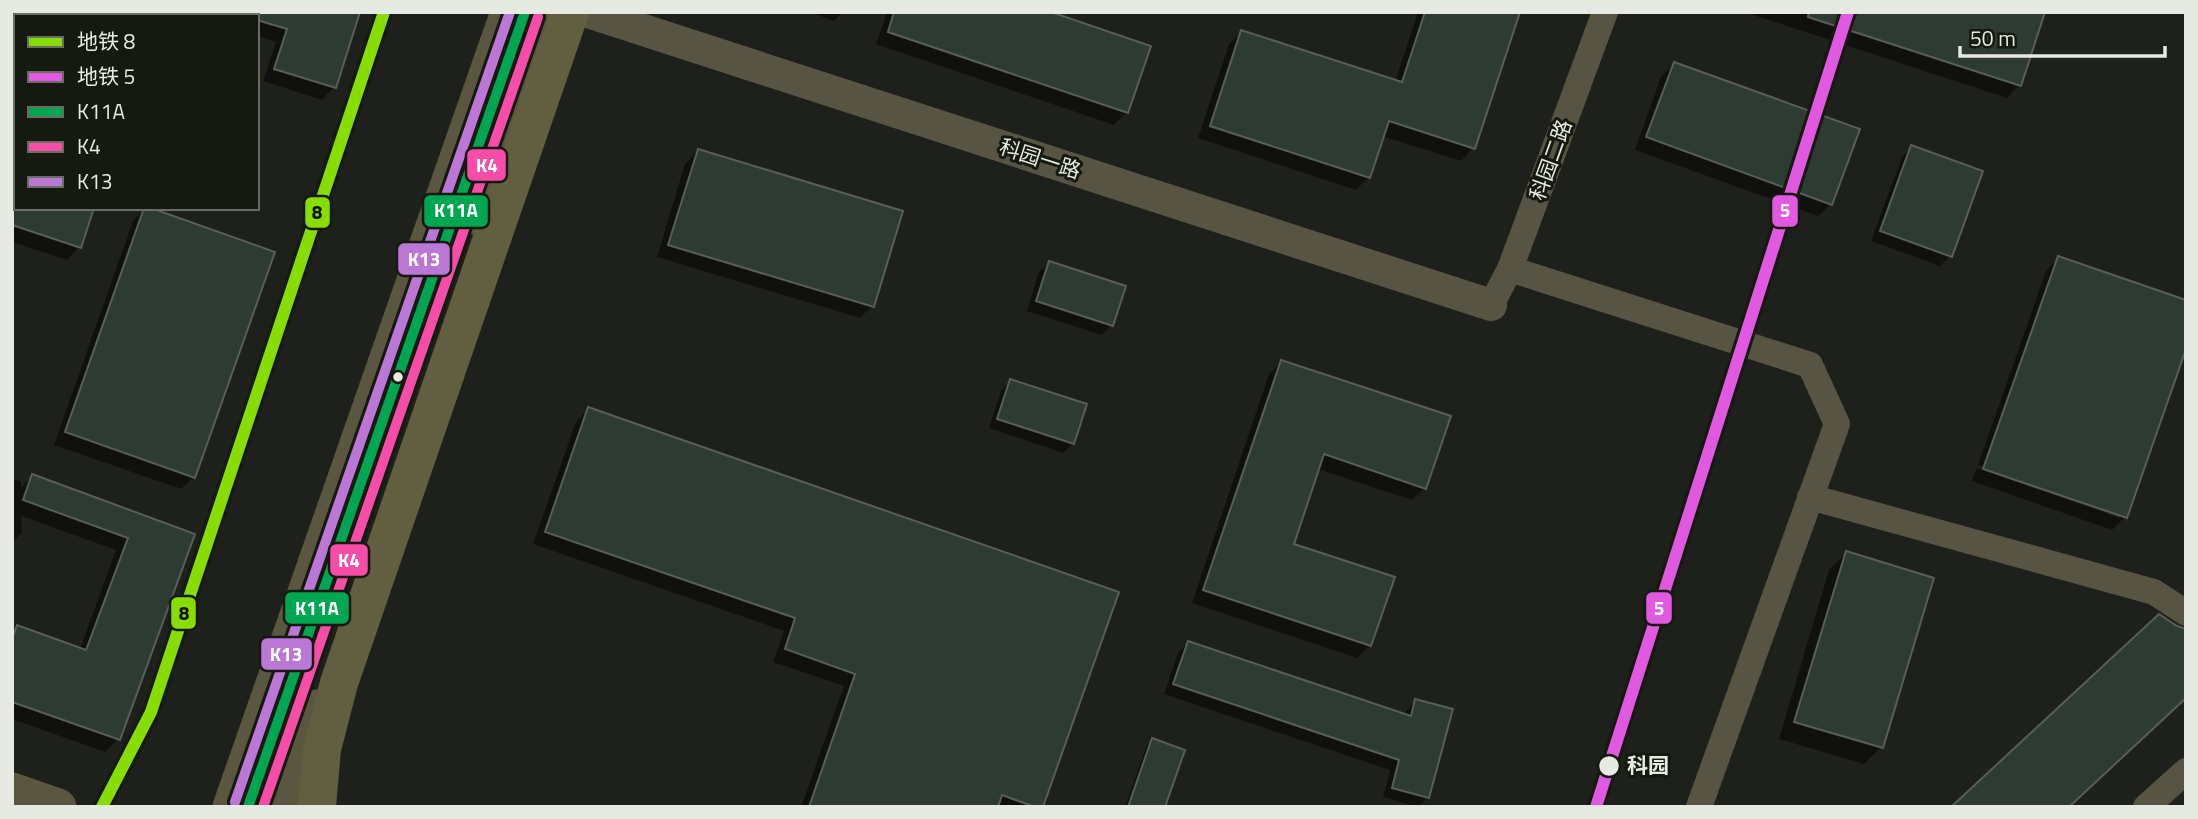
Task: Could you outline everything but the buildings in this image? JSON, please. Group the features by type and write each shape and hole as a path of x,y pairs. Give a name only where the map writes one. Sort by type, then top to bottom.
{"highway":[{"path":"317,807 322,749 339,683 570,12"}],"main road":[{"path":"231,807 509,12"},
{"path":"285,807 547,12"},
{"path":"12,790 58,807"}],"street":[{"name":"科园一路","path":"588,12 1491,305"},
{"name":"科园二路","path":"1491,305 1510,269 1605,12"},
{"path":"1510,269 1810,365 1837,424 1699,807"},
{"path":"1810,497 2154,592 2186,613"},
{"path":"2146,807 2186,771"}],"metro line":[{"name":"8","path":"102,807 151,712 384,12"},
{"name":"5","path":"1596,807 1848,12"}],"transit line":[{"name":"K13","path":"235,802 510,12"},
{"name":"K11A","path":"248,807 525,12"},
{"name":"K4","path":"263,807 538,17"}],"place":[{"name":"科园","path":"1609,766"}]}
